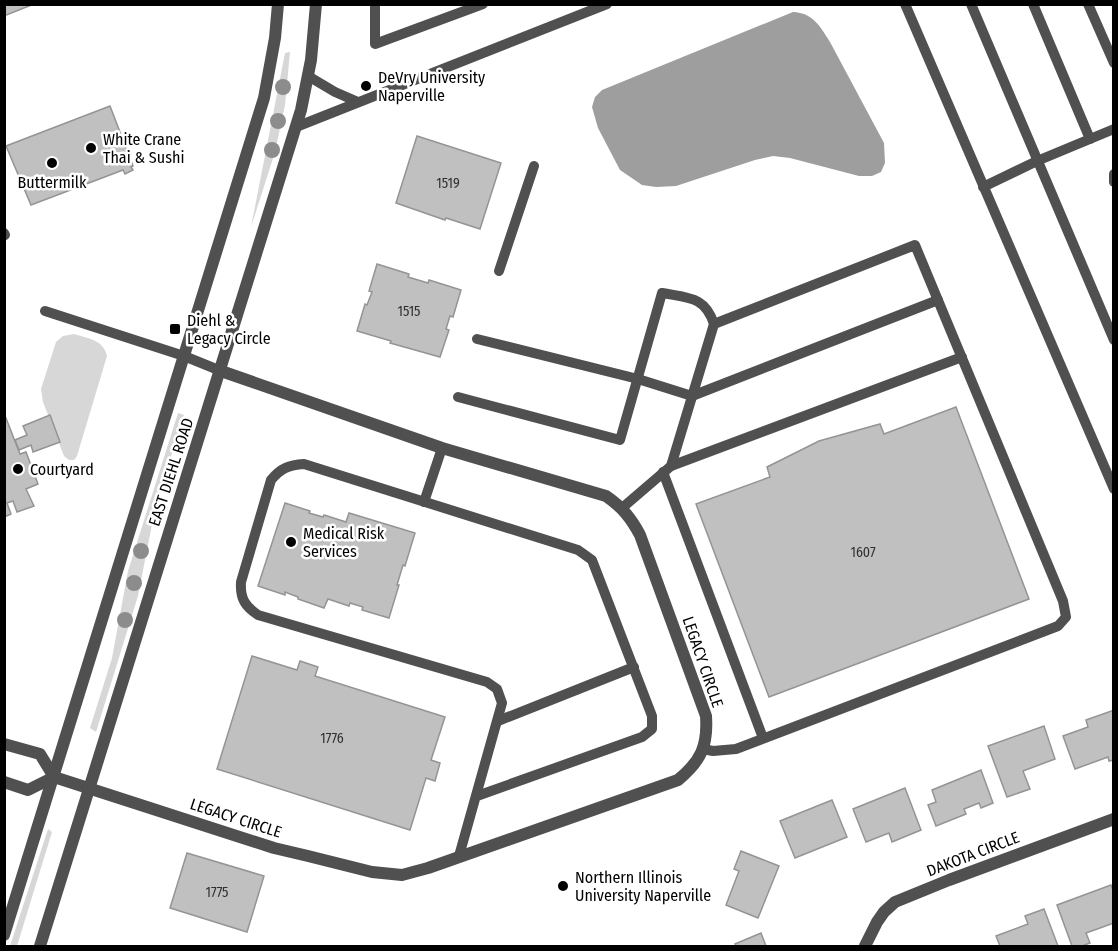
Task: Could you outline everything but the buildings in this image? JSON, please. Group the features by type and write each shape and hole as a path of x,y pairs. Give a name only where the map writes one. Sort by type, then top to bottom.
{"street":[{"name":"EAST DIEHL ROAD","path":"4,935 264,98 278,4"},
{"name":"EAST DIEHL ROAD","path":"40,946 296,127 308,76 316,4"},
{"name":"LEGACY CIRCLE","path":"54,777 274,848 372,872 402,875 678,780 693,768 703,749 707,732 706,716 640,535 622,508 606,496 442,448 221,371"},
{"path":"4,744 40,754 54,777 28,790 4,782"},
{"name":"DAKOTA CIRCLE","path":"865,946 884,912 896,902 940,883 1113,819"}],"lane":[{"path":"375,4 375,44 483,4"},
{"path":"296,127 607,4"},
{"path":"905,4 1113,489"},
{"path":"970,4 1113,340"},
{"path":"1033,4 1090,139"},
{"path":"1088,4 1113,63"},
{"path":"308,76 358,102"},
{"path":"983,187 1113,129"},
{"path":"499,271 534,166"},
{"path":"1113,174 1113,182"},
{"path":"703,749 712,751 736,749 1058,626 1066,617 1063,601 915,245 714,324"},
{"path":"458,397 620,440 662,293 697,300 711,314 714,324 667,469 764,738"},
{"path":"477,339 638,379 692,396 938,300"},
{"path":"45,311 184,356 221,371"},
{"path":"622,508 667,469 962,357"},
{"path":"424,502 442,448"},
{"path":"459,856 498,721 502,702 497,689 487,682 258,615 246,607 240,596 241,582 271,480 288,465 304,464 578,550 592,560 652,716 652,729 642,737 477,796"},
{"path":"498,721 634,667"}],"shaded area":[{"path":"793,12 811,18 830,42 884,143 885,163 881,172 872,176 859,176 790,158 773,156 676,186 656,187 642,185 620,170 598,128 592,107 595,97 602,90"},
{"path":"290,52 285,105 275,152 251,227 285,53"},
{"path":"74,334 99,343 107,356 77,456 74,460 69,460 64,456 43,402 41,389 56,342 63,336"},
{"path":"178,413 184,415 156,504 138,596 96,732 90,728 112,658 128,571"},
{"path":"48,829 52,832 17,946 10,946"}],"place":[{"name":"DeVry University Naperville","path":"366,86"},
{"name":"White Crane Thai & Sushi","path":"91,148"},
{"name":"Buttermilk","path":"52,163"},
{"name":"Diehl & Legacy Circle","path":"175,329"},
{"name":"Courtyard","path":"18,469"},
{"name":"Medical Risk Services","path":"291,542"},
{"name":"Northern Illinois University Naperville","path":"563,886"}]}
